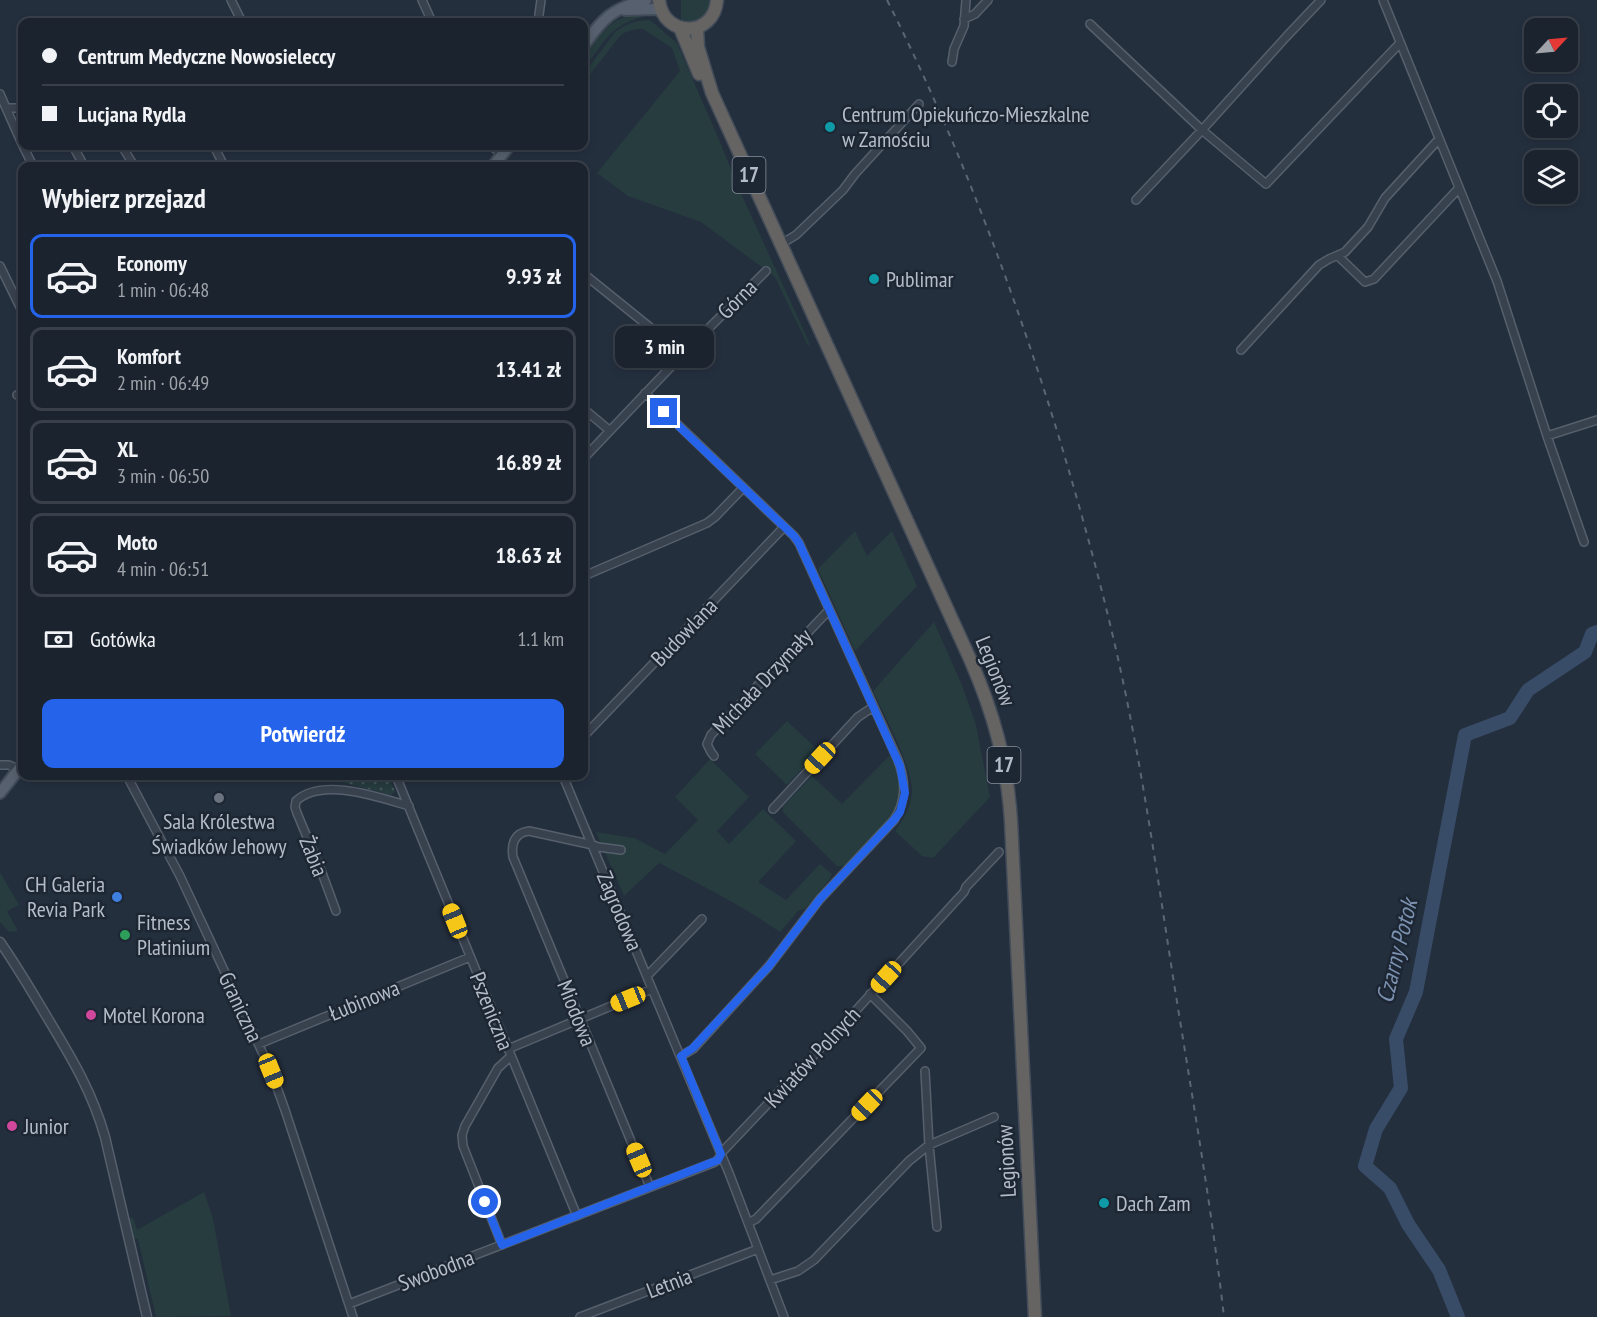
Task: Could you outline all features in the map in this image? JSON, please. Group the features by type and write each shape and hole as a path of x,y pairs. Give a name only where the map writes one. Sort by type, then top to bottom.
{"highway":[{"path":"680,28 697,28 705,24 712,17 717,0"},
{"name":"17","path":"660,6 669,22 680,28"},
{"name":"Legionów","path":"680,28 698,72 712,93"},
{"name":"Legionów","path":"697,28 698,47 712,93 970,659 990,708 1000,746 1007,779 1011,821 1035,1317"}],"main road":[{"path":"588,40 605,18 633,3 646,0"},
{"path":"616,11 660,6"},
{"path":"496,162 506,150"},
{"path":"0,793 18,771"}],"street":[{"path":"231,0 240,18"},
{"path":"422,0 430,18"},
{"path":"538,18 541,0"},
{"path":"952,62 952,55 962,31 966,0"},
{"path":"964,20 975,14 988,0"},
{"path":"1136,200 1286,36 1322,0"},
{"path":"1383,0 1497,280 1546,436 1584,542"},
{"path":"1090,24 1202,130 1266,184 1400,43"},
{"path":"0,94 18,134"},
{"path":"781,244 796,235 843,190 919,104"},
{"path":"6,108 18,108"},
{"path":"1241,350 1319,265 1345,252 1368,227 1385,198 1439,139"},
{"path":"496,150 502,155"},
{"path":"1338,256 1365,282 1374,279 1459,188"},
{"path":"0,266 18,304"},
{"name":"Górna","path":"588,454 766,271"},
{"path":"588,276 683,354"},
{"path":"645,393 794,536 801,546 900,766 905,793 894,820 834,883 776,958 747,991 693,1048 681,1056"},
{"path":"588,412 609,430"},
{"path":"1546,436 1597,420"},
{"path":"588,574 707,523 743,488"},
{"name":"Budowlana","path":"588,732 784,527"},
{"name":"Michała Drzymały","path":"714,756 707,744 711,735 829,610"},
{"path":"773,809 858,717 873,707"},
{"path":"0,765 18,766"},
{"name":"Graniczna","path":"129,780 173,861 259,1044 285,1110 353,1317"},
{"name":"Pszeniczna","path":"398,780 577,1216"},
{"name":"Zagrodowa","path":"565,780 681,1056 784,1317"},
{"name":"Żabia","path":"336,911 297,813 296,801 301,796 322,789 339,789 409,806"},
{"name":"Miodowa","path":"592,845 529,831 516,837 513,844 513,857 650,1187"},
{"path":"592,845 621,850"},
{"name":"Kwiatów Polnych","path":"721,1154 999,852"},
{"path":"647,976 702,919"},
{"path":"0,942 75,1063 96,1108 105,1137 147,1317"},
{"name":"Łubinowa","path":"259,1044 470,957"},
{"path":"502,1245 463,1146 462,1135 498,1068 510,1053 580,1019 652,989"},
{"path":"748,1223 756,1219 921,1048 870,994"},
{"path":"925,1071 937,1227"},
{"path":"770,1280 798,1271 814,1260 909,1161 929,1145 994,1117"},
{"name":"Swobodna","path":"349,1304 715,1162 721,1154"},
{"name":"Letnia","path":"580,1317 758,1249"}],"green space":[{"path":"681,0 711,0 705,15 697,21 687,23 681,22"},
{"path":"642,13 642,17 614,31 588,63 588,51 604,30 627,16"},
{"path":"650,20 677,43 738,187 810,344 808,346 775,277 701,222 628,196 597,173 680,71 672,48 643,29 637,29 620,36 588,77 588,69 615,32 640,21"},
{"path":"855,531 867,556 892,531 917,586 855,651 818,569"},
{"path":"934,622 962,685 976,725 990,797 933,858 922,856 895,831 909,808 911,782 897,742 873,691"},
{"path":"787,721 819,751 787,785 755,754"},
{"path":"890,755 900,786 894,811 879,832 846,866 837,866 783,812 783,806 812,776 842,804"},
{"path":"710,759 749,797 717,831 729,844 763,809 796,841 758,882 786,900 820,864 832,874 805,909 799,910 780,932 736,904 659,863 624,896 596,832 634,838 665,854 698,820 675,797"},
{"path":"341,780 390,780 395,791 391,795 341,782"},
{"path":"0,872 19,905 7,911 18,931 9,932 0,922"},
{"path":"204,1192 213,1219 231,1316 156,1317 138,1239 133,1239 128,1219 133,1217 137,1230"}],"waterway":[{"name":"Czarny Potok","path":"1458,1317 1439,1270 1408,1224 1390,1188 1365,1166 1376,1129 1401,1088 1396,1039 1416,992 1465,735 1510,718 1528,690 1585,652 1592,634 1597,632"}],"railway":[{"path":"887,0 913,52 982,213 1022,323 1058,434 1102,591 1124,686 1144,795 1207,1189 1224,1317"}],"place":[{"name":"Centrum Opiekuńczo-Mieszkalne w Zamościu","path":"830,127"},
{"name":"Publimar","path":"874,279"},
{"name":"Sala Królestwa Świadków Jehowy","path":"219,798"},
{"name":"CH Galeria Revia Park","path":"117,897"},
{"name":"Fitness Platinium","path":"125,935"},
{"name":"Motel Korona","path":"91,1015"},
{"name":"Junior","path":"12,1126"},
{"name":"Dach Zam","path":"1104,1203"}],"route":[{"path":"485,1202 502,1245 718,1160 721,1154 681,1056 693,1048 769,966 820,899 894,820 903,802 905,793 900,766 799,543 664,412"}]}
